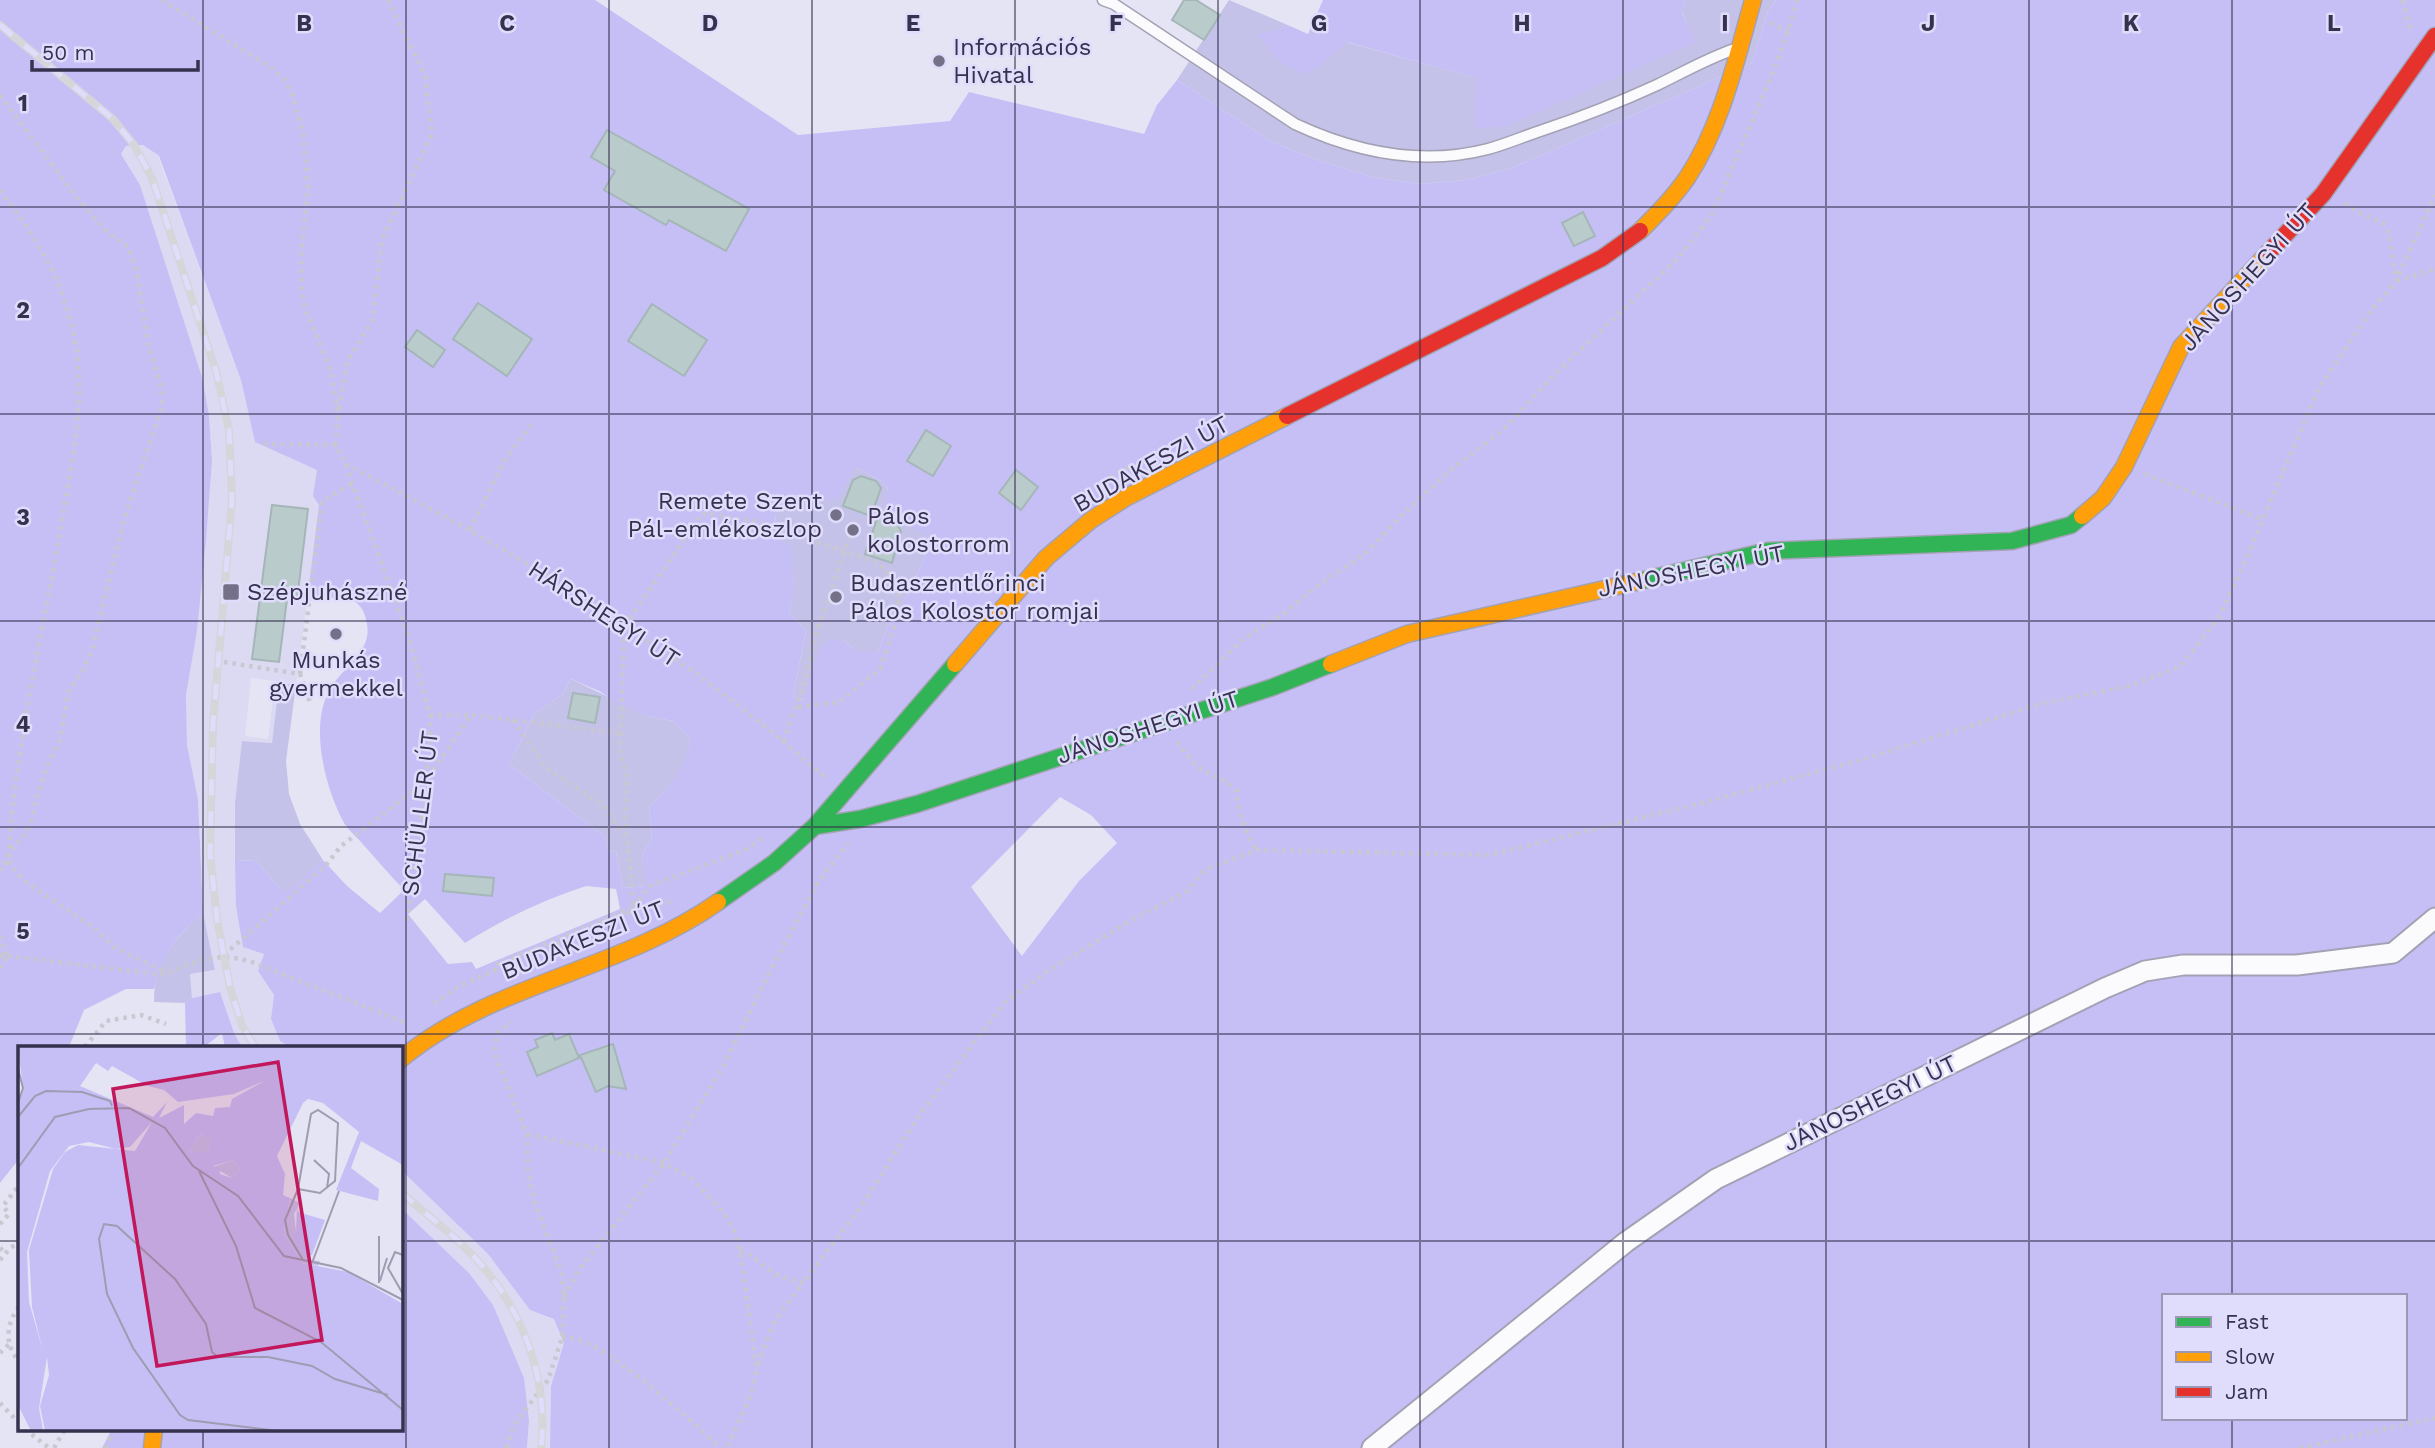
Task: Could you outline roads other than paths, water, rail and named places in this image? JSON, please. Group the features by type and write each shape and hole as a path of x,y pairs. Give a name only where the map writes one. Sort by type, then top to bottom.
{"street":[{"name":"BUDAKESZI ÚT","path":"402,1058 425,1038 506,996 655,939 694,919 774,863 815,825 1027,579 1058,547 1091,520 1139,491 1602,258 1644,228 1677,194 1702,155 1715,124 1751,7"},
{"name":"JÁNOSHEGYI ÚT","path":"815,825 860,819 917,804 1273,687 1407,634 1768,551 2012,541 2071,525 2103,498 2124,467 2181,347 2323,194 2435,36"},
{"path":"843,793 860,819"},
{"name":"JÁNOSHEGYI ÚT","path":"1372,1448 1626,1242 1722,1176 2105,988 2145,971 2183,965 2297,965 2393,953 2435,918"},
{"path":"152,1448 154,1430"}],"lane":[{"path":"1103,0 1115,2 1296,124 1326,139 1387,154 1441,156 1488,149 1598,111 1657,85 1708,58 1739,48"}],"railway":[{"path":"0,25 113,119 134,145 152,178 216,371 229,430 232,501 213,723 210,854 217,919 230,988 242,1025 254,1046"},
{"path":"402,1193 468,1251 508,1301 520,1324 536,1372 541,1397 541,1448"}],"place":[{"name":"Információs Hivatal","path":"939,61"},
{"name":"Remete Szent Pál-emlékoszlop","path":"836,515"},
{"name":"Pálos kolostorrom","path":"853,530"},
{"name":"Szépjuhászné","path":"231,592"},
{"name":"Budaszentlőrinci Pálos Kolostor romjai","path":"836,597"},
{"name":"Munkás gyermekkel","path":"336,634"}]}
